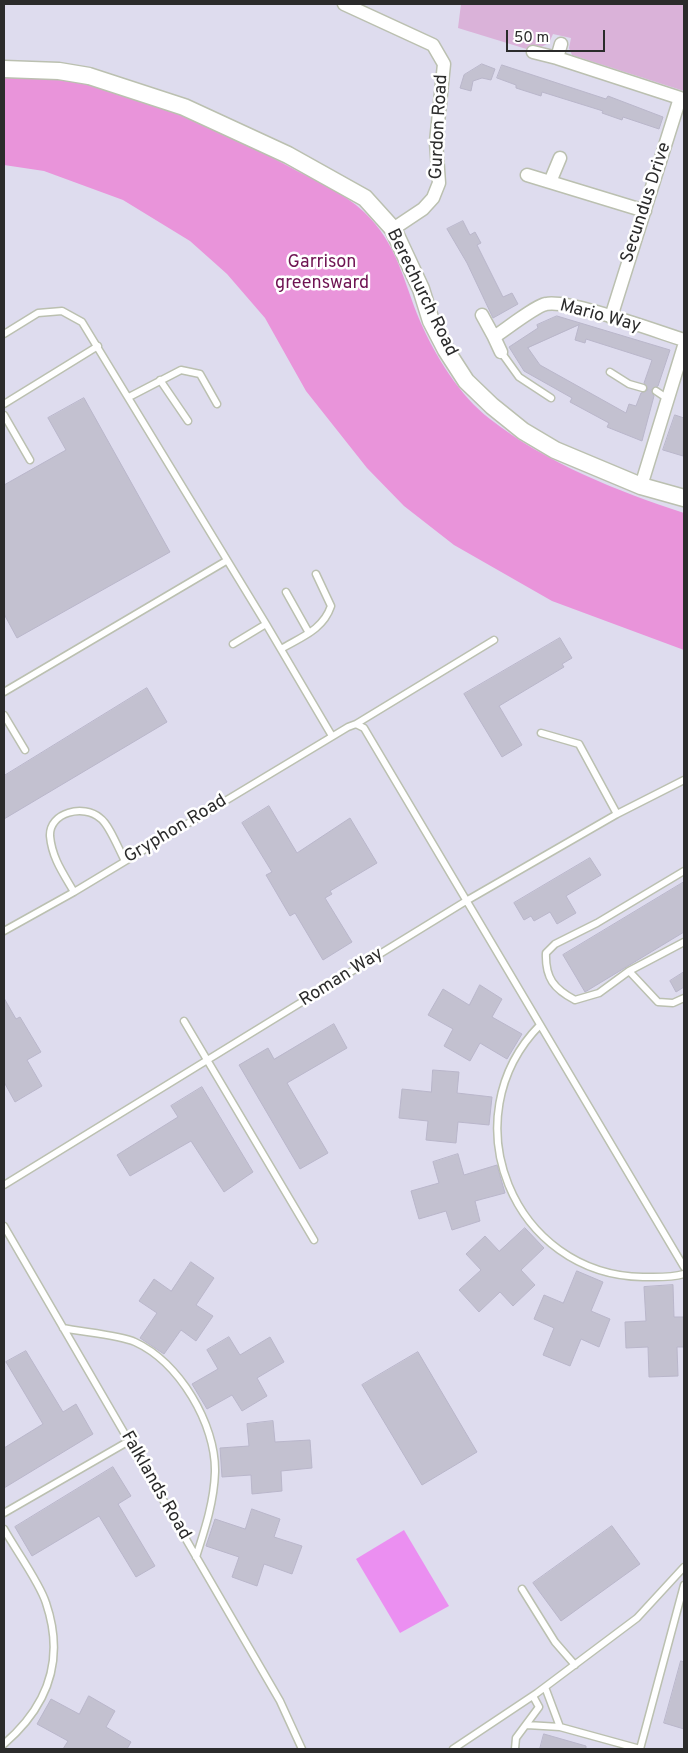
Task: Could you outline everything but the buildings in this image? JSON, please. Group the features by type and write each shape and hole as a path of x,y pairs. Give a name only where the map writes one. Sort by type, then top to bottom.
{"street":[{"name":"Gurdon Road","path":"344,4 433,45 444,64 436,142 439,183 433,198 423,210 393,229"},
{"path":"557,58 561,44"},
{"name":"Secundus Drive","path":"533,52 682,99 611,317"},
{"name":"Berechurch Road","path":"4,68 59,71 89,76 184,107 271,146 365,198 393,229 421,289 432,321 466,381 492,406 523,431 572,458 641,486 684,498"},
{"path":"550,182 560,158"},
{"path":"527,175 645,211"},
{"name":"Mario Way","path":"494,337 545,304 559,304 611,317 684,340"},
{"path":"482,315 501,352"},
{"path":"641,486 684,346"}],"lane":[{"path":"4,334 38,313 62,311 82,322 332,736"},
{"path":"4,404 98,346"},
{"path":"501,352 519,377 550,398"},
{"path":"129,397 181,370 200,374 217,404"},
{"path":"610,372 630,384 643,388"},
{"path":"160,380 188,422"},
{"path":"656,391 668,399"},
{"path":"4,415 30,460"},
{"path":"4,692 226,561"},
{"path":"280,649 318,627 327,618 331,606 316,574"},
{"path":"286,592 309,632"},
{"path":"233,644 266,624"},
{"path":"356,724 494,640"},
{"path":"4,715 25,750"},
{"path":"356,724 364,728 684,1267"},
{"name":"Gryphon Road","path":"4,931 74,892 332,736 356,724"},
{"path":"541,733 579,744 617,814"},
{"name":"Roman Way","path":"4,1185 207,1062 466,901 617,814 684,780"},
{"path":"74,892 53,857 50,833 55,823 68,811 83,810 100,818 126,861"},
{"path":"684,871 597,924 555,944 546,954 546,969 558,991 575,1000 599,993 629,971 684,942"},
{"path":"629,971 658,1002 673,1003 684,998"},
{"path":"184,1021 314,1240"},
{"path":"540,1025 526,1039 507,1072 497,1107 497,1139 503,1173 516,1203 530,1222 557,1249 590,1268 623,1277 671,1278 684,1274"},
{"name":"Falklands Road","path":"4,1226 280,1701 302,1749"},
{"path":"63,1328 134,1342 169,1366 188,1387 210,1434 215,1470 211,1510 196,1557"},
{"path":"4,1513 129,1441"},
{"path":"4,1529 46,1601 56,1647 45,1695 22,1728 4,1744"},
{"path":"453,1749 533,1696 637,1618 684,1567"},
{"path":"526,1725 560,1727 640,1749 684,1585"},
{"path":"522,1589 555,1642 575,1664"},
{"path":"545,1687 560,1727"},
{"path":"516,1749 516,1738 539,1707 533,1696"}],"green space":[{"name":"Garrison greensward","path":"57,74 154,101 193,117 328,187 347,198 364,212 385,237 392,250 420,321 433,348 449,374 479,410 512,435 558,462 608,485 684,513 684,650 552,601 454,545 404,506 367,468 306,391 265,318 227,274 190,241 123,200 44,171 4,165 4,75"}],"shaded area":[{"path":"461,4 684,4 684,91 572,55 569,48 571,38 553,34 549,43 533,51 458,28"},
{"path":"404,1530 449,1606 400,1633 356,1559"}]}
